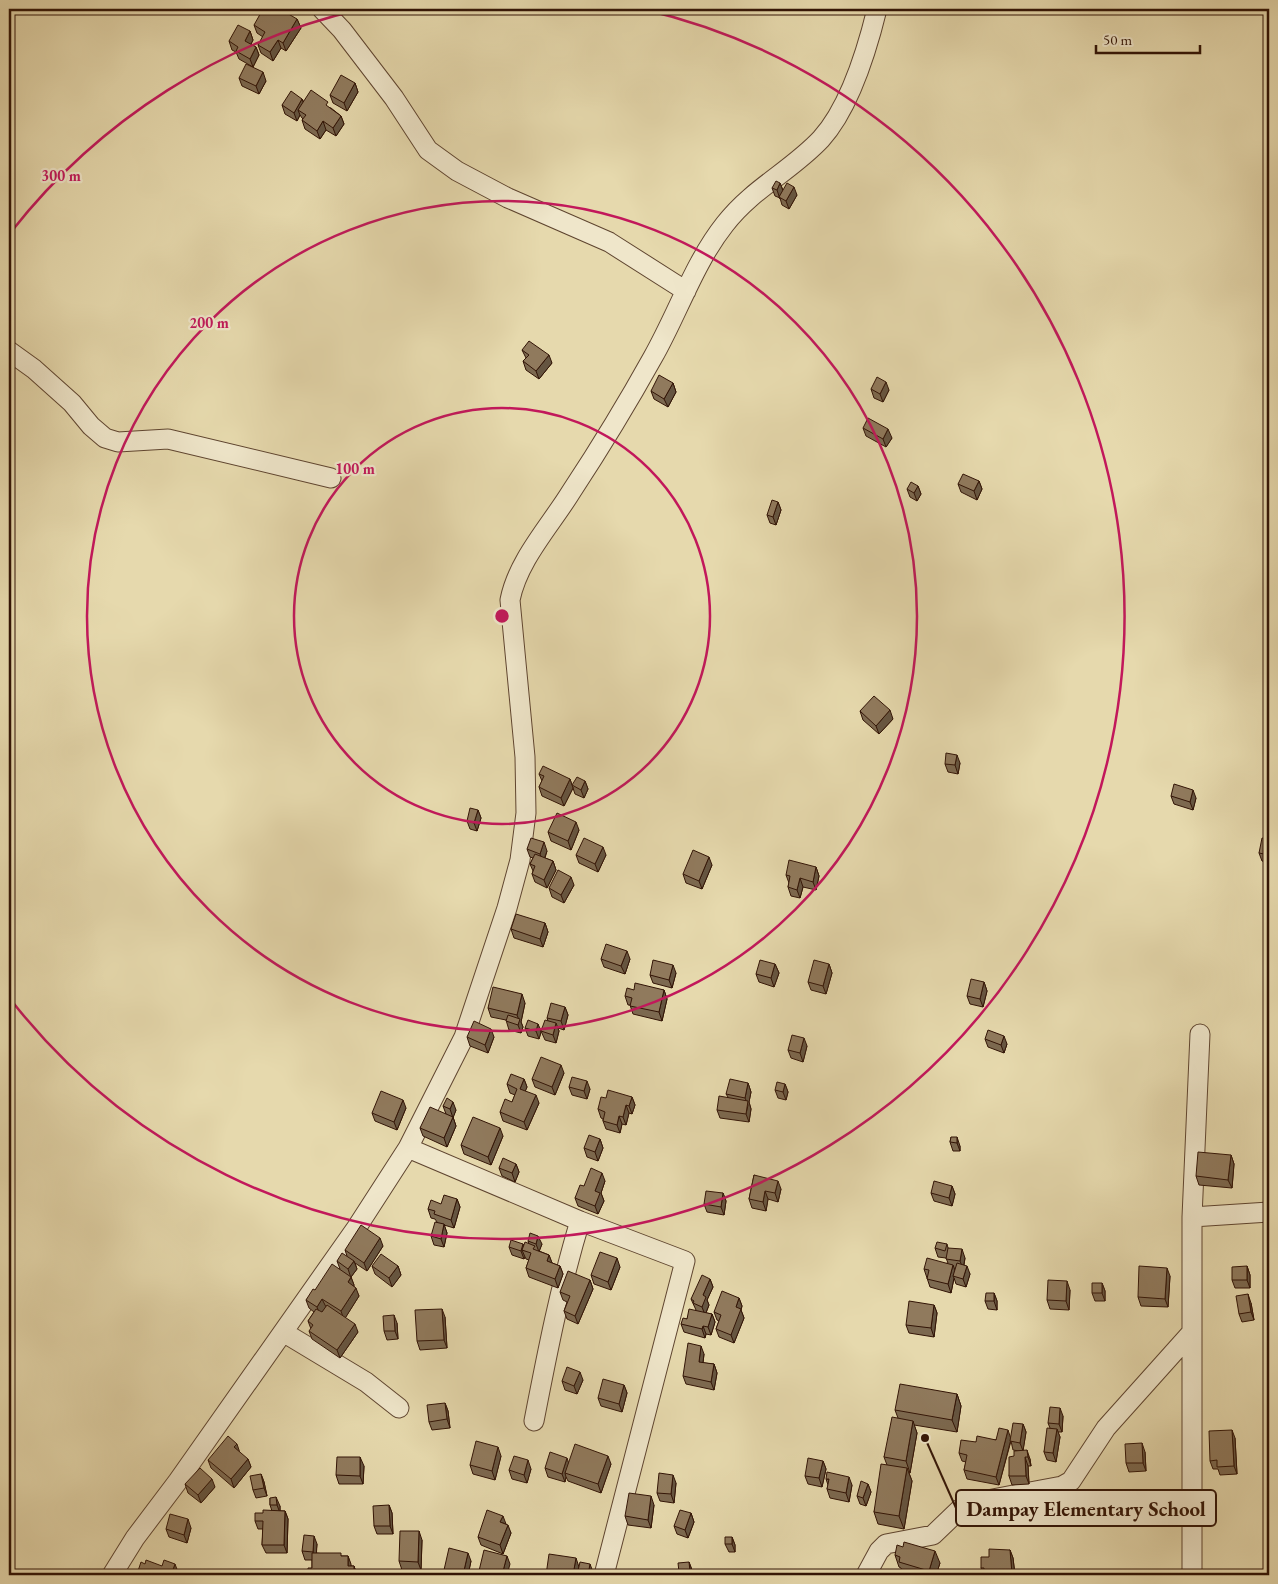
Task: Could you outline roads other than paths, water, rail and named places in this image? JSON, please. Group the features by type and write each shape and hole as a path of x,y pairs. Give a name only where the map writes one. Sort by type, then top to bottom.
{"street":[{"path":"322,9 342,30 394,98 428,150 457,171 508,198 609,242 686,291"},
{"path":"112,1575 134,1538 178,1481 283,1332 408,1148 464,1037 508,908 520,860 526,813 525,757 510,600 519,571 572,491 653,358 686,291 724,224 768,180 821,139 839,114 852,87 877,9"},
{"path":"9,351 34,369 105,438 118,442 168,439 331,478"},
{"path":"1192,1575 1192,1217 1200,1034"},
{"path":"408,1148 580,1221 685,1261 604,1575"},
{"path":"1192,1217 1269,1212"},
{"path":"534,1422 553,1321 580,1221"},
{"path":"283,1332 366,1382 399,1408"},
{"path":"866,1575 879,1550 886,1544 933,1535 960,1509 968,1505 1062,1486 1071,1481 1106,1428 1192,1332"}],"place":[{"name":"Dampay Elementary School","path":"925,1438"}]}
